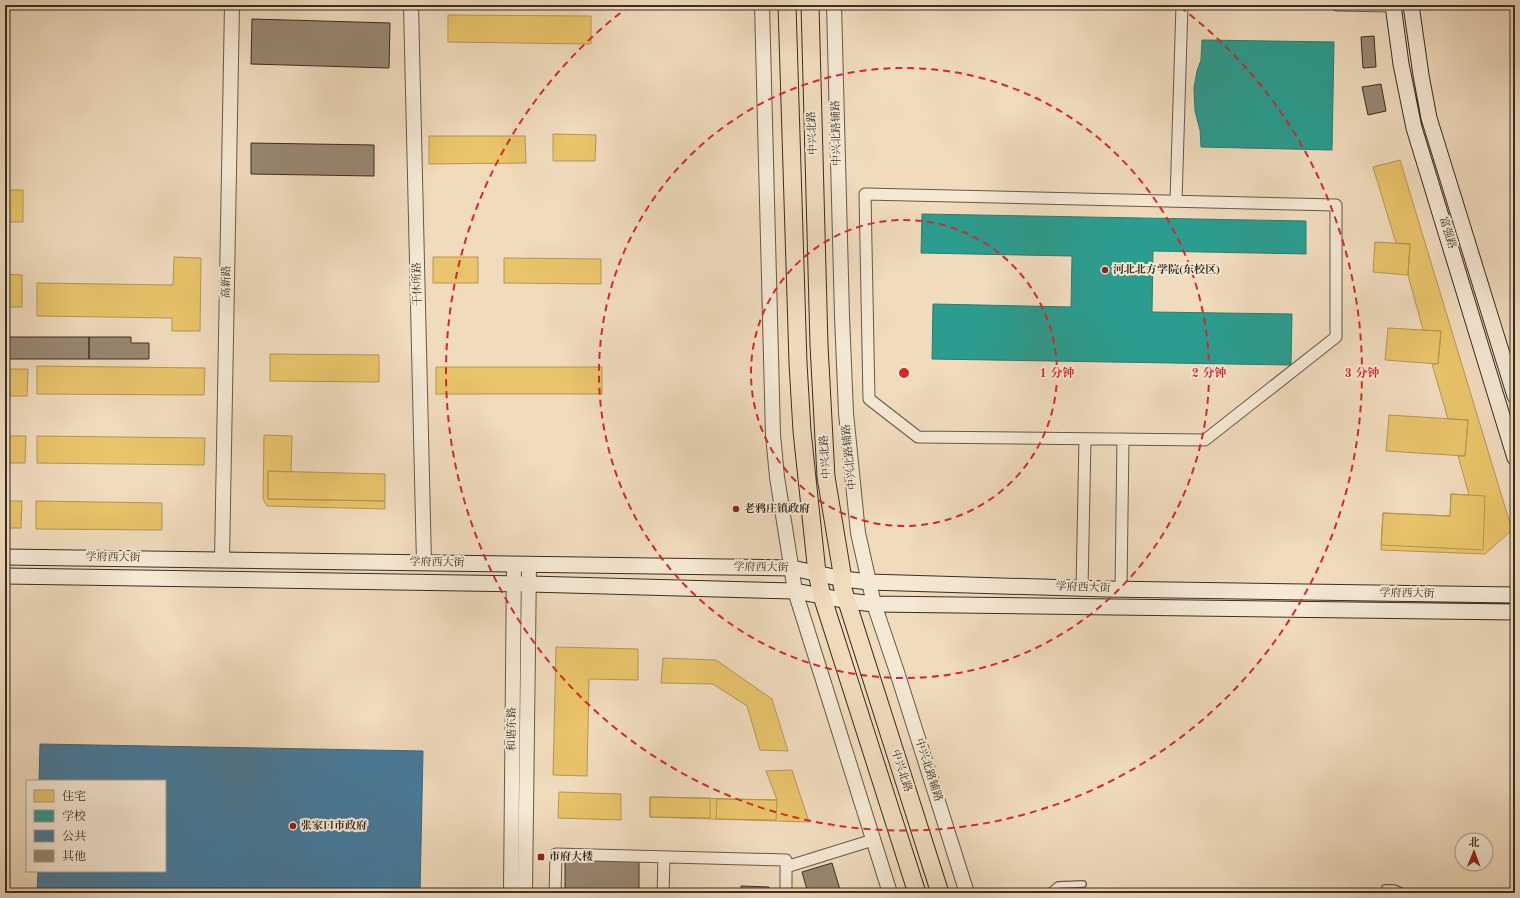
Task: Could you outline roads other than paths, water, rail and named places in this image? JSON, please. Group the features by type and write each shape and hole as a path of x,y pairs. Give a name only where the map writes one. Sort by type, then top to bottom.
{"main road":[{"name":"中兴北路","path":"788,5 798,363 805,475 816,573 822,596 917,893"},
{"name":"中兴北路","path":"810,5 819,345 826,477 843,579 842,586 940,893"},
{"name":"富强路","path":"1411,5 1429,118 1515,396"},
{"name":"富强路","path":"1393,6 1401,64 1414,128 1515,458"},
{"name":"学府西大街","path":"5,557 792,568 843,579 869,582 1121,589 1515,595"},
{"name":"学府西大街","path":"5,576 530,584 796,591 848,601 874,604 1515,612"}],"street":[{"name":"高新路","path":"222,560 232,5"},
{"name":"干休所路","path":"412,5 424,563"},
{"path":"762,5 773,435 777,477 796,591 890,893"},
{"name":"中兴北路辅路","path":"834,5 841,300 846,413 858,533 874,604 967,893"},
{"path":"1176,201 1182,5"},
{"path":"1337,5 1393,6"},
{"path":"865,194 1176,201 1336,206 1336,337 1205,440 918,437 869,399 865,194"},
{"path":"1082,588 1085,439"},
{"path":"1121,589 1123,439"},
{"name":"和谐东路","path":"511,893 514,564"},
{"name":"和谐东路","path":"526,893 529,564"},
{"path":"786,867 873,840"},
{"path":"555,893 556,854 786,860 786,893"},
{"path":"663,893 664,857"}],"lane":[{"path":"1048,893 1058,884 1083,884"},
{"path":"1385,888 1394,888 1405,893"}],"place":[{"name":"河北北方学院(东校区)","path":"1105,270"},
{"name":"老鸦庄镇政府","path":"736,509"},
{"name":"张家口市政府","path":"293,826"},
{"name":"市府大楼","path":"541,857"}]}
